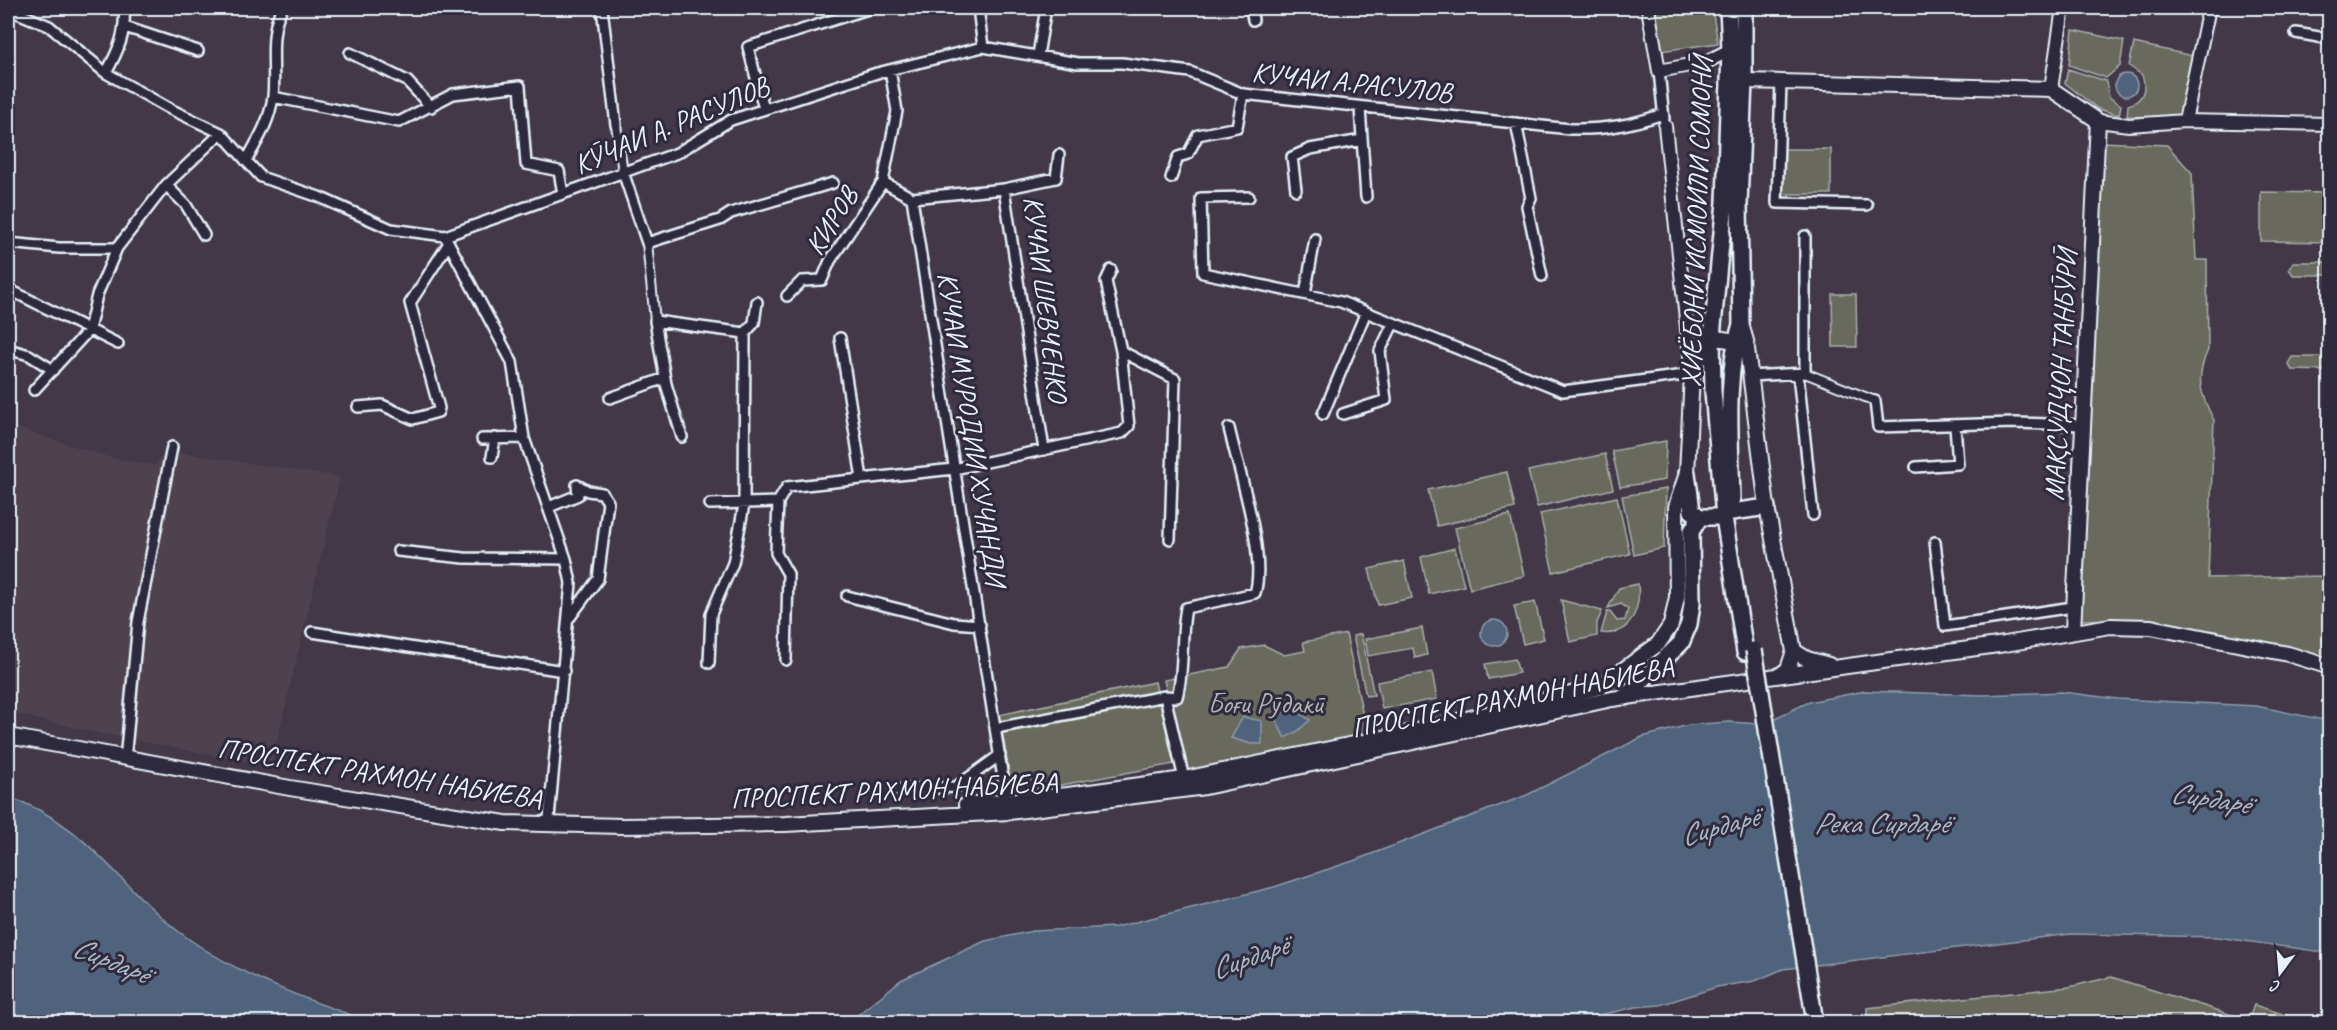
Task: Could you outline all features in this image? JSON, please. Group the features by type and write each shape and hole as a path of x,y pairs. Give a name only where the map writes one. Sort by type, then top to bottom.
{"main road":[{"name":"ХИЁБОНИ ИСМОИЛИ СОМОНӢ","path":"1728,8 1730,50 1725,202 1712,336 1713,391 1728,515"},
{"path":"1744,8 1744,81 1739,204 1741,324 1746,341 1767,507 1794,651 1788,669 1780,675"},
{"path":"1744,81 2051,89 2098,121"},
{"name":"МАҚСУДҶОН ТАНБӮРӢ","path":"2073,632 2098,121"},
{"path":"1741,324 1736,341 1731,412 1728,515 1806,1023"},
{"path":"1712,336 1736,341"},
{"name":"ПРОСПЕКТ РАХМОН НАБИЕВА","path":"8,728 452,810 549,818 764,818 1008,807 1068,795 1184,779 1412,732 1600,687 1658,644 1671,625 1677,597 1676,507 1687,473 1692,374 1706,340 1712,336"},
{"path":"1687,473 1690,507 1700,517 1728,515 1767,507"},
{"path":"1618,673 1625,697 1681,643 1689,624 1692,604 1691,532 1700,517"},
{"name":"ПРОСПЕКТ РАХМОН НАБИЕВА","path":"8,736 290,788 505,823 710,825 1008,807 1205,787 1625,697 2005,644 2110,626 2151,627 2288,654 2330,667"},
{"path":"1750,651 1815,1023"},
{"path":"1794,651 1807,659 1838,666"}],"street":[{"path":"106,72 119,49 125,27 124,8"},
{"path":"8,9 49,26 106,72 170,109 221,133 246,161 267,125 273,97 275,20 282,8"},
{"path":"602,8 623,172 647,243 655,321 665,378 682,437"},
{"path":"764,109 748,47 871,8"},
{"path":"978,8 983,47"},
{"path":"1038,55 1046,8"},
{"path":"1251,8 1253,20"},
{"path":"1250,197 1201,198 1203,273 1341,302 1563,391 1692,374 1659,70 1648,8"},
{"path":"2051,89 2063,8"},
{"path":"2185,121 2209,8"},
{"path":"125,27 198,51"},
{"path":"2296,33 2330,39"},
{"name":"КӮЧАИ А. РАСУЛОВ","path":"246,161 261,177 319,197 391,229 447,239 677,153 731,120 764,109 890,70 983,47 1038,55"},
{"path":"1659,70 1706,62 1730,50"},
{"path":"350,52 407,81 431,107"},
{"name":"КУЧАИ А.РАСУЛОВ","path":"1038,55 1078,63 1122,63 1190,72 1243,94 1360,108 1598,130 1664,120"},
{"path":"890,70 897,111 883,182 912,198 1005,189"},
{"path":"1781,82 1777,203 1867,205"},
{"path":"273,97 399,122 453,94 520,86 526,164 559,171 563,194"},
{"path":"1171,178 1178,157 1188,154 1198,135 1237,127 1243,94"},
{"path":"1360,108 1366,197"},
{"path":"2098,121 2129,125 2185,121 2330,124"},
{"path":"1516,123 1531,198 1527,206 1542,276"},
{"path":"34,390 89,330 98,295 117,248 166,185 221,133"},
{"path":"1296,190 1292,157 1310,148 1362,140"},
{"name":"КУЧАИ ШЕВЧЕНКО","path":"1044,450 1005,189 1056,178 1059,155"},
{"name":"КИРОВ","path":"787,296 801,280 822,280 830,261 883,182"},
{"path":"647,243 720,219 731,213 833,183"},
{"path":"166,185 186,205 204,235"},
{"name":"КУЧАИ МУРОДИИ ХУЧАНДИ","path":"912,198 1008,807"},
{"path":"1805,236 1802,374 1813,515"},
{"path":"358,407 382,405 415,420 438,412 439,408 410,303 447,239"},
{"path":"447,239 512,362 524,438 566,559 571,583 549,818"},
{"path":"1305,294 1315,239"},
{"path":"8,243 59,248 117,248"},
{"path":"786,660 788,574 776,553 778,502 787,487 954,469 1122,433 1129,426 1121,351 1106,281 1111,270"},
{"path":"8,289 118,344"},
{"path":"709,663 711,614 733,563 744,505 745,333 754,323 757,302"},
{"path":"1323,414 1366,312"},
{"path":"655,321 745,333"},
{"path":"1343,414 1386,400 1380,351 1393,324"},
{"path":"840,338 862,479"},
{"path":"8,348 29,355 53,370"},
{"path":"1121,351 1175,379 1170,539"},
{"path":"1749,376 1802,374 1875,400 1878,427 2082,425"},
{"path":"609,398 665,378"},
{"path":"1916,467 1958,464 1955,426"},
{"path":"996,728 1166,696 1177,697 1181,683 1182,627 1186,608 1255,593 1258,585 1258,568 1251,520 1229,428"},
{"path":"492,457 495,438"},
{"path":"482,439 524,438"},
{"path":"126,750 138,622 172,447"},
{"path":"549,507 578,495 577,485 588,491 602,493 608,502 598,579 569,618"},
{"path":"710,504 744,505 778,502"},
{"path":"1935,542 1945,626 2073,607"},
{"path":"398,551 464,558 566,559"},
{"path":"847,596 954,623 981,625"},
{"path":"312,632 564,671"},
{"path":"1166,696 1184,779"},
{"path":"896,790 956,787 1000,755"}],"shaded area":[{"path":"8,425 111,458 157,466 159,459 169,451 340,477 271,766 102,734 8,712"}],"green space":[{"path":"1655,8 1712,8 1718,43 1661,51"},
{"path":"2073,30 2124,41 2120,66 2106,78 2069,65"},
{"path":"2134,43 2193,56 2183,112 2179,118 2127,116 2128,105 2137,101 2144,90 2142,75 2129,66"},
{"path":"2068,69 2106,81 2109,97 2121,105 2119,115 2098,109 2065,83"},
{"path":"2102,142 2167,145 2192,173 2196,260 2207,260 2208,350 2200,378 2205,402 2214,420 2208,578 2329,576 2329,662 2206,631 2143,622 2080,620"},
{"path":"1782,149 1831,149 1831,194 1782,194"},
{"path":"2261,192 2329,193 2329,242 2261,241"},
{"path":"2293,262 2329,262 2329,275 2293,275 2289,269"},
{"path":"1832,294 1856,294 1857,347 1833,347"},
{"path":"2292,357 2329,357 2329,371 2292,370 2288,364"},
{"path":"1666,441 1665,480 1620,487 1612,451"},
{"path":"1605,454 1613,489 1537,507 1528,471"},
{"path":"1507,472 1515,508 1437,526 1428,490"},
{"path":"1666,489 1664,548 1634,555 1622,496"},
{"path":"1617,497 1630,554 1553,572 1540,514"},
{"path":"1510,515 1524,576 1470,589 1455,528"},
{"path":"1455,548 1464,586 1429,594 1421,557"},
{"path":"1404,561 1412,598 1378,605 1369,569"},
{"path":"1638,584 1636,611 1627,626 1611,633 1601,633 1607,612 1610,612 1617,621 1625,620 1628,609 1621,604 1608,608 1619,588"},
{"path":"1561,600 1602,611 1597,623 1597,636 1570,642"},
{"path":"1535,602 1544,639 1523,644 1514,606"},
{"path":"1422,628 1427,655 1415,658 1413,648 1368,656 1365,639"},
{"name":"Боғи Рӯдакӣ","path":"1346,634 1367,735 1184,773 1164,680 1229,667 1241,649 1264,645 1284,655 1305,651 1303,642"},
{"path":"1361,634 1374,695 1366,696 1353,636"},
{"path":"1515,659 1519,673 1488,679 1485,664"},
{"path":"1432,672 1437,699 1382,709 1377,682"},
{"path":"1155,682 1174,764 1013,794 999,715"},
{"path":"2111,977 2239,1017 2238,1022 1867,1022 1867,1008 2069,987"},
{"path":"2254,1005 2308,1022 2248,1022"}],"water":[{"path":"2126,74 2134,77 2137,85 2134,93 2126,96 2118,93 2115,85 2118,77"},
{"path":"1494,620 1503,624 1507,633 1503,642 1494,646 1485,642 1481,633 1485,624"},
{"name":"Река Сирдарё","path":"1865,691 1982,695 2062,692 2118,699 2256,706 2329,721 2329,953 2217,937 2071,934 1783,969 1755,981 1717,987 1660,1005 1636,1007 1569,1022 849,1022 901,980 985,941 1033,931 1116,927 1274,887 1353,861 1527,795 1642,737 1689,725 1728,722 1762,724 1809,702"},
{"path":"1291,707 1310,720 1298,731 1285,738 1275,718"},
{"path":"1243,717 1262,721 1262,744 1251,744 1231,738"},
{"name":"Сирдарё","path":"8,797 58,821 80,838 156,913 200,946 271,984 372,1022 8,1022"}]}
